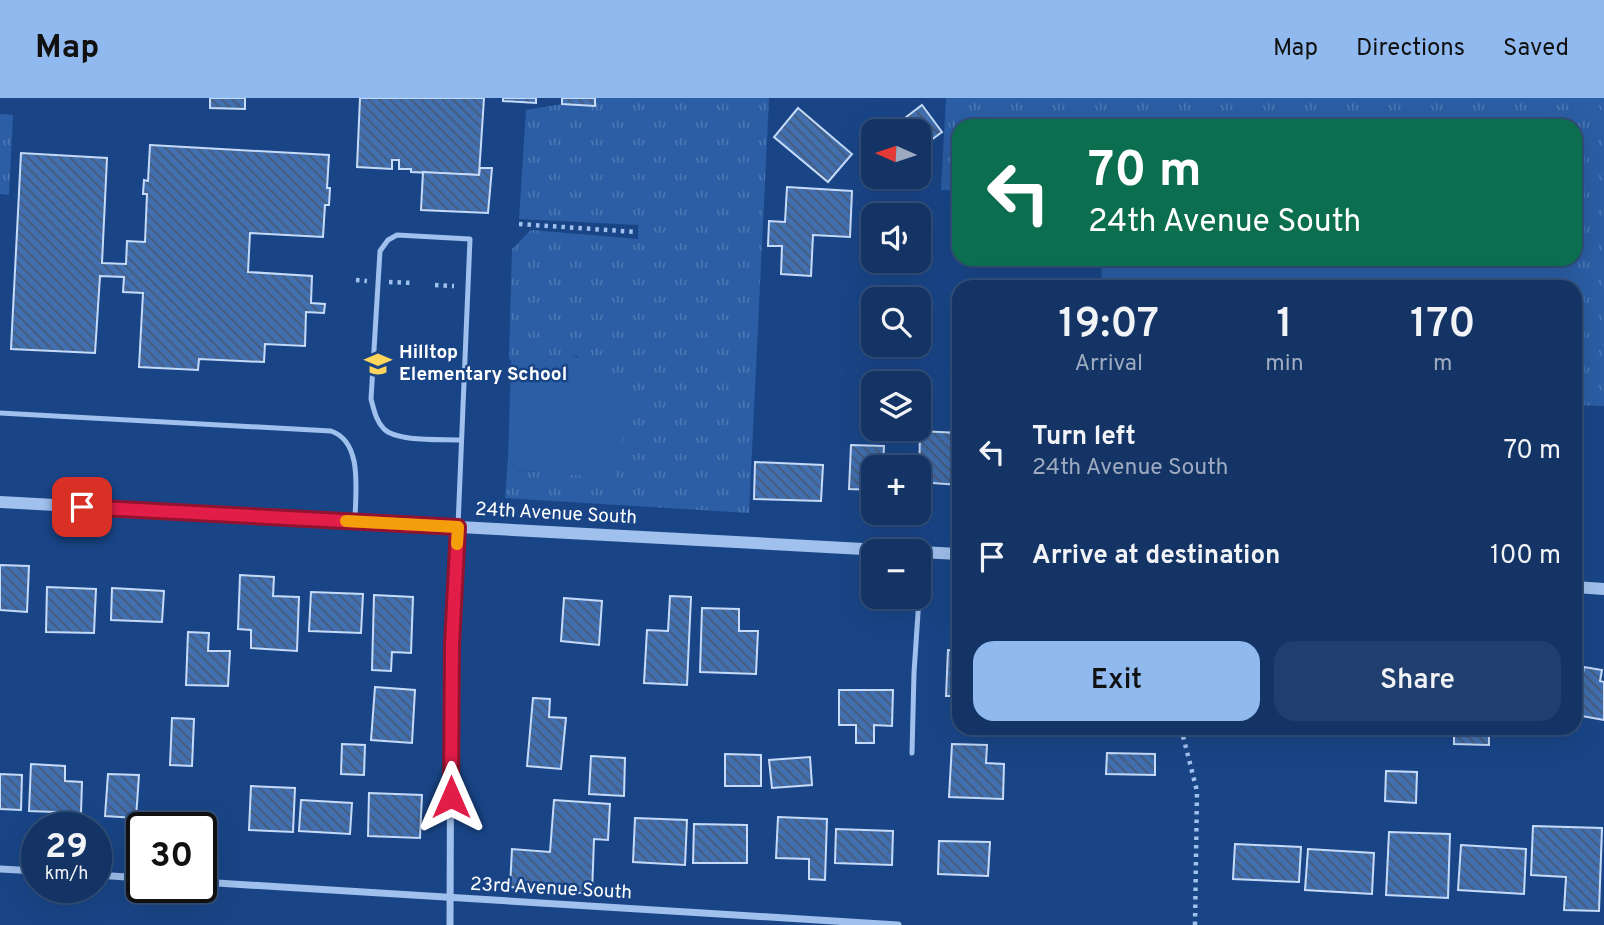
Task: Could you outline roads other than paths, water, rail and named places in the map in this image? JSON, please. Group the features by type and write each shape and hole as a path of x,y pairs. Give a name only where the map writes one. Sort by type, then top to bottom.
{"street":[{"name":"24th Avenue South","path":"0,502 861,549"},
{"path":"450,925 452,644 458,527"},
{"path":"931,553 952,554"},
{"path":"1582,587 1604,589"},
{"path":"0,869 21,870"},
{"name":"23rd Avenue South","path":"217,884 898,925"}],"lane":[{"path":"458,527 470,239 397,235 388,240 380,251 371,399 376,417 384,430 396,436 460,440"},
{"path":"0,413 331,431 341,434 348,443 355,465 355,522"},
{"path":"912,752 917,609"}],"place":[{"name":"Hilltop Elementary School","path":"378,364"}]}
